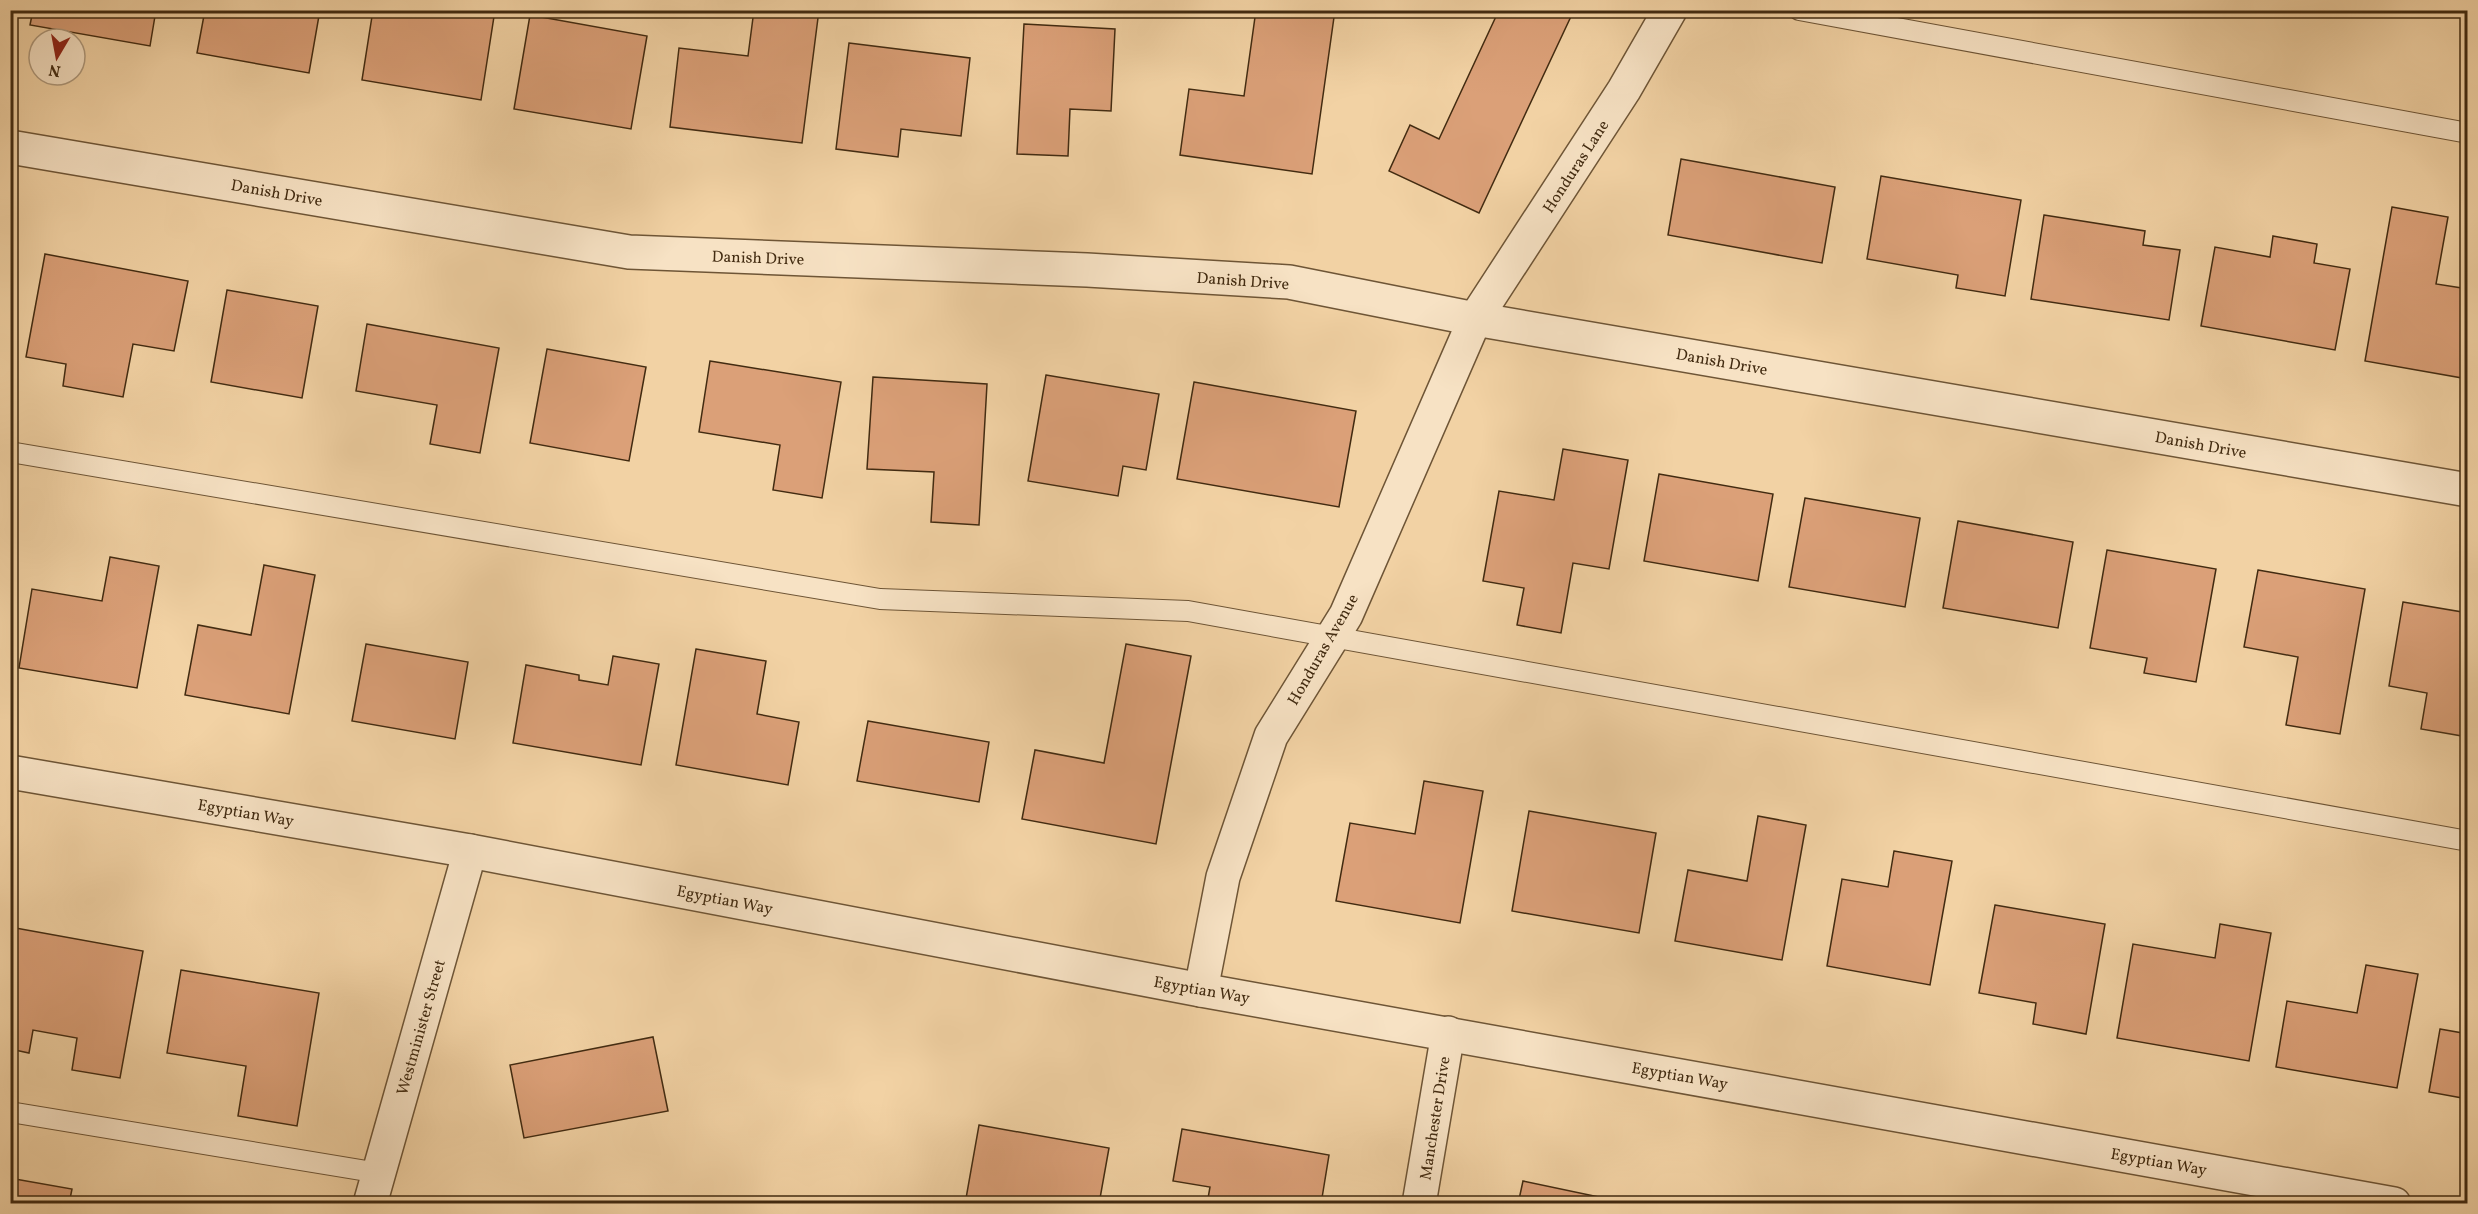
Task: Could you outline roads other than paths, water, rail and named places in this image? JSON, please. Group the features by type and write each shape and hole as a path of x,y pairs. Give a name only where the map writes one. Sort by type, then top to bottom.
{"street":[{"name":"Honduras Lane","path":"1475,319 1624,90 1670,10"},
{"name":"Danish Drive","path":"10,147 629,252 1087,270 1289,282 1475,319 2468,490"},
{"name":"Honduras Avenue","path":"1201,990 1222,877 1271,736 1346,615 1475,319"},
{"name":"Egyptian Way","path":"10,772 470,851 1201,990 2394,1203"},
{"name":"Westminister Street","path":"370,1203 470,851"},
{"name":"Manchester Drive","path":"1419,1203 1448,1033"}],"lane":[{"path":"1799,10 2468,133"},
{"path":"10,452 880,599 1188,611 2468,841"},
{"path":"10,1112 379,1173"}]}
